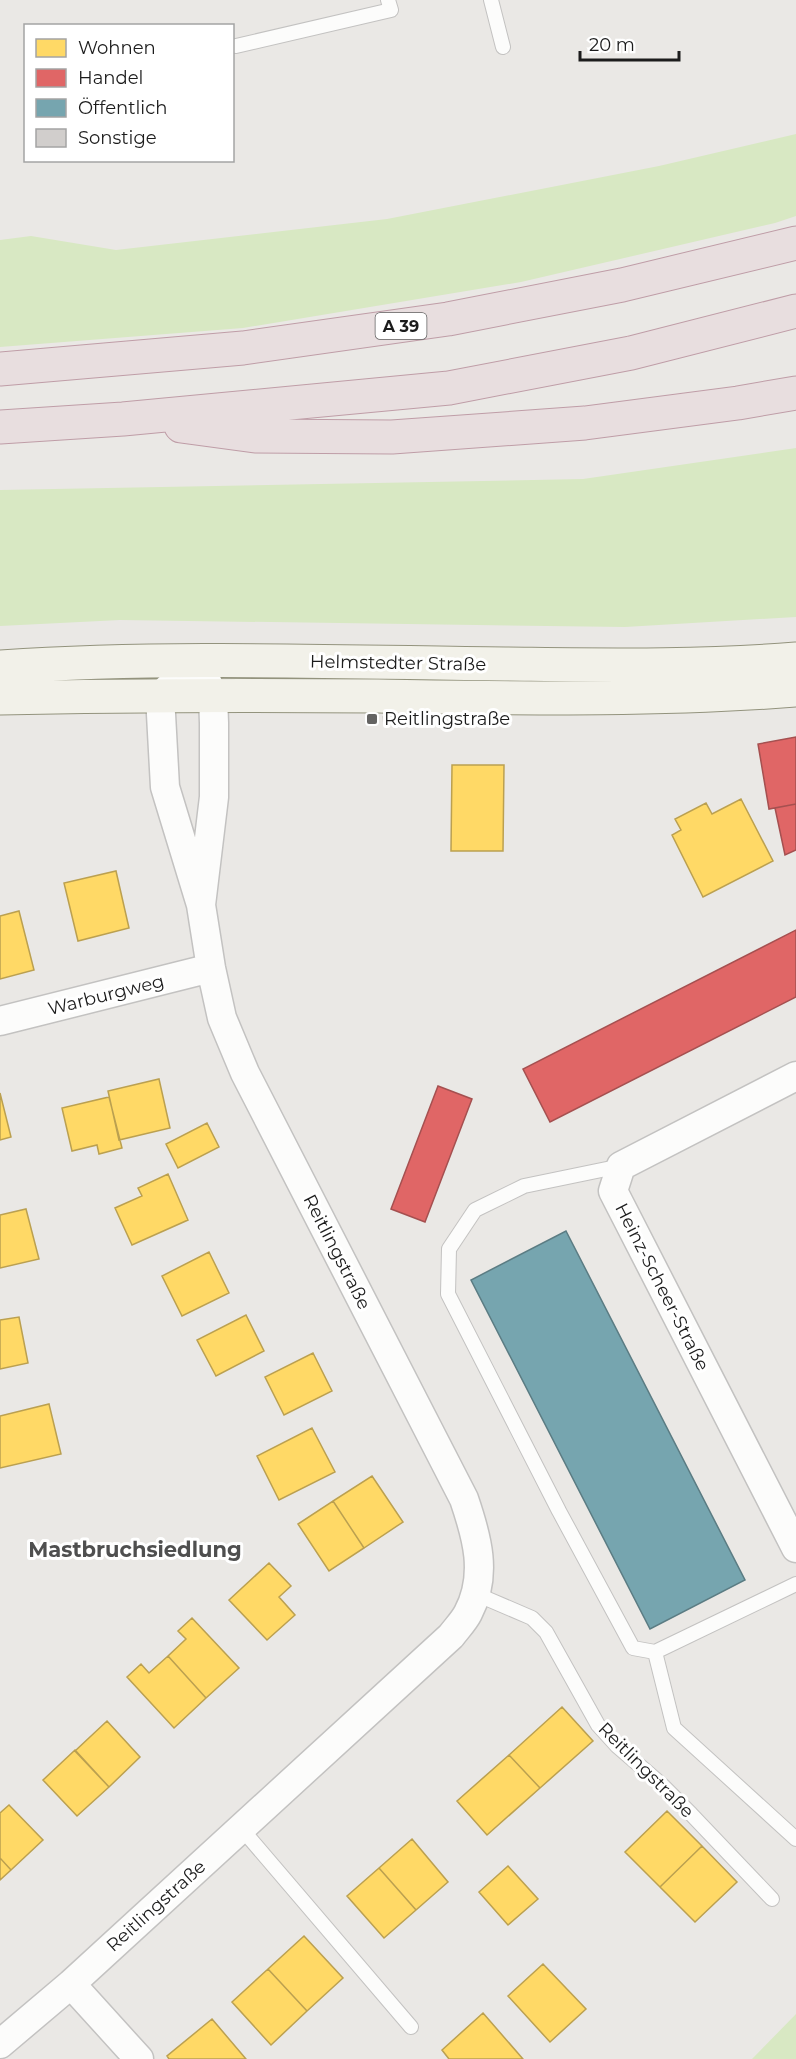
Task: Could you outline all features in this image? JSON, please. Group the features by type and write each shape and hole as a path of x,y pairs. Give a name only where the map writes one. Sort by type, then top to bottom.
{"highway":[{"name":"A 39","path":"0,369 243,348 448,319 621,285 796,243"},
{"path":"0,426 123,419 449,388 631,353 796,311"},
{"path":"123,419 255,436 392,436 585,423 796,393"}],"street":[{"name":"Helmstedter Straße","path":"0,667 77,662 198,660 671,666 796,659"},
{"name":"Reitlingstraße","path":"198,660 213,696 214,796 201,905"},
{"path":"160,696 198,660"},
{"name":"Helmstedter Straße","path":"0,698 213,696 532,698 745,694 796,690"},
{"name":"Reitlingstraße","path":"0,2044 71,1984 452,1635 468,1614 476,1594 480,1573 475,1531 464,1499 245,1073 222,1018 201,905 165,787 160,696"},
{"name":"Warburgweg","path":"0,1021 211,968"},
{"path":"621,1166 796,1076"},
{"name":"Heinz-Scheer-Straße","path":"621,1166 613,1191 796,1548"},
{"path":"71,1984 138,2059"}],"lane":[{"path":"236,46 391,10 388,0"},
{"path":"491,0 503,47"},
{"path":"621,1166 524,1186 475,1210 449,1249 448,1294 554,1501 633,1648 654,1652 796,1584"},
{"name":"Reitlingstraße","path":"476,1594 532,1618 546,1632 598,1725 616,1746 661,1784 772,1899"},
{"path":"654,1652 674,1728 796,1839"},
{"path":"241,1828 411,2027"}],"green space":[{"path":"796,134 796,216 775,223 521,282 243,328 0,347 0,240 31,236 116,250 387,219 659,166"},
{"path":"796,448 796,617 625,627 120,620 0,626 0,490 583,479"},
{"path":"796,2014 796,2059 752,2059"}],"building: Wohnen":[{"path":"452,765 504,765 503,851 451,851"},
{"path":"741,799 773,861 703,897 672,835 681,830 675,819 706,803 712,814"},
{"path":"116,871 129,928 78,941 64,883"},
{"path":"19,911 34,970 0,979 0,916"},
{"path":"159,1079 170,1128 119,1140 108,1091"},
{"path":"0,1093 11,1137 0,1140"},
{"path":"109,1097 122,1148 99,1154 97,1145 72,1151 62,1108"},
{"path":"207,1123 219,1147 178,1168 166,1144"},
{"path":"168,1174 188,1220 132,1245 115,1208 142,1196 138,1188"},
{"path":"26,1209 39,1259 0,1268 0,1215"},
{"path":"209,1252 229,1293 182,1316 162,1276"},
{"path":"246,1315 264,1351 216,1376 197,1340"},
{"path":"19,1317 28,1363 0,1369 0,1320"},
{"path":"313,1353 332,1391 284,1415 265,1377"},
{"path":"49,1404 61,1454 0,1468 0,1416"},
{"path":"312,1428 335,1472 279,1500 257,1456"},
{"path":"372,1476 403,1522 364,1548 333,1501"},
{"path":"333,1501 364,1548 329,1571 298,1524"},
{"path":"269,1563 291,1586 279,1597 295,1615 267,1640 229,1600"},
{"path":"192,1618 239,1668 206,1698 168,1656 186,1639 178,1631"},
{"path":"168,1656 206,1698 174,1728 127,1677 141,1664 149,1673"},
{"path":"562,1707 593,1741 540,1788 509,1755"},
{"path":"107,1721 140,1757 109,1787 75,1751"},
{"path":"75,1750 109,1787 77,1816 43,1780"},
{"path":"509,1755 540,1788 487,1835 457,1801"},
{"path":"9,1805 43,1840 11,1870 0,1858 0,1813"},
{"path":"667,1811 702,1846 660,1887 625,1852"},
{"path":"412,1839 448,1882 416,1910 379,1868"},
{"path":"702,1846 737,1882 695,1922 660,1887"},
{"path":"0,1858 11,1870 0,1880"},
{"path":"508,1866 538,1899 508,1925 479,1892"},
{"path":"379,1868 416,1910 384,1938 347,1896"},
{"path":"304,1936 343,1978 307,2011 268,1969"},
{"path":"543,1964 586,2009 550,2042 508,1996"},
{"path":"268,1969 307,2011 271,2045 232,2002"},
{"path":"483,2013 523,2059 449,2059 442,2050"},
{"path":"212,2019 246,2059 169,2059 167,2056"}],"building: Handel":[{"path":"796,737 796,804 769,809 758,744"},
{"path":"796,804 796,850 785,855 775,808"},
{"path":"796,930 796,997 550,1122 523,1069"},
{"path":"438,1086 472,1099 425,1222 391,1209"}],"building: Öffentlich":[{"path":"566,1231 745,1580 650,1629 471,1280"}],"building: Sonstige":[{"path":"383,717 401,717 401,724 384,724"}],"place":[{"name":"Reitlingstraße","path":"372,719"}],"district":[{"name":"Mastbruchsiedlung","path":"135,1550"}]}
